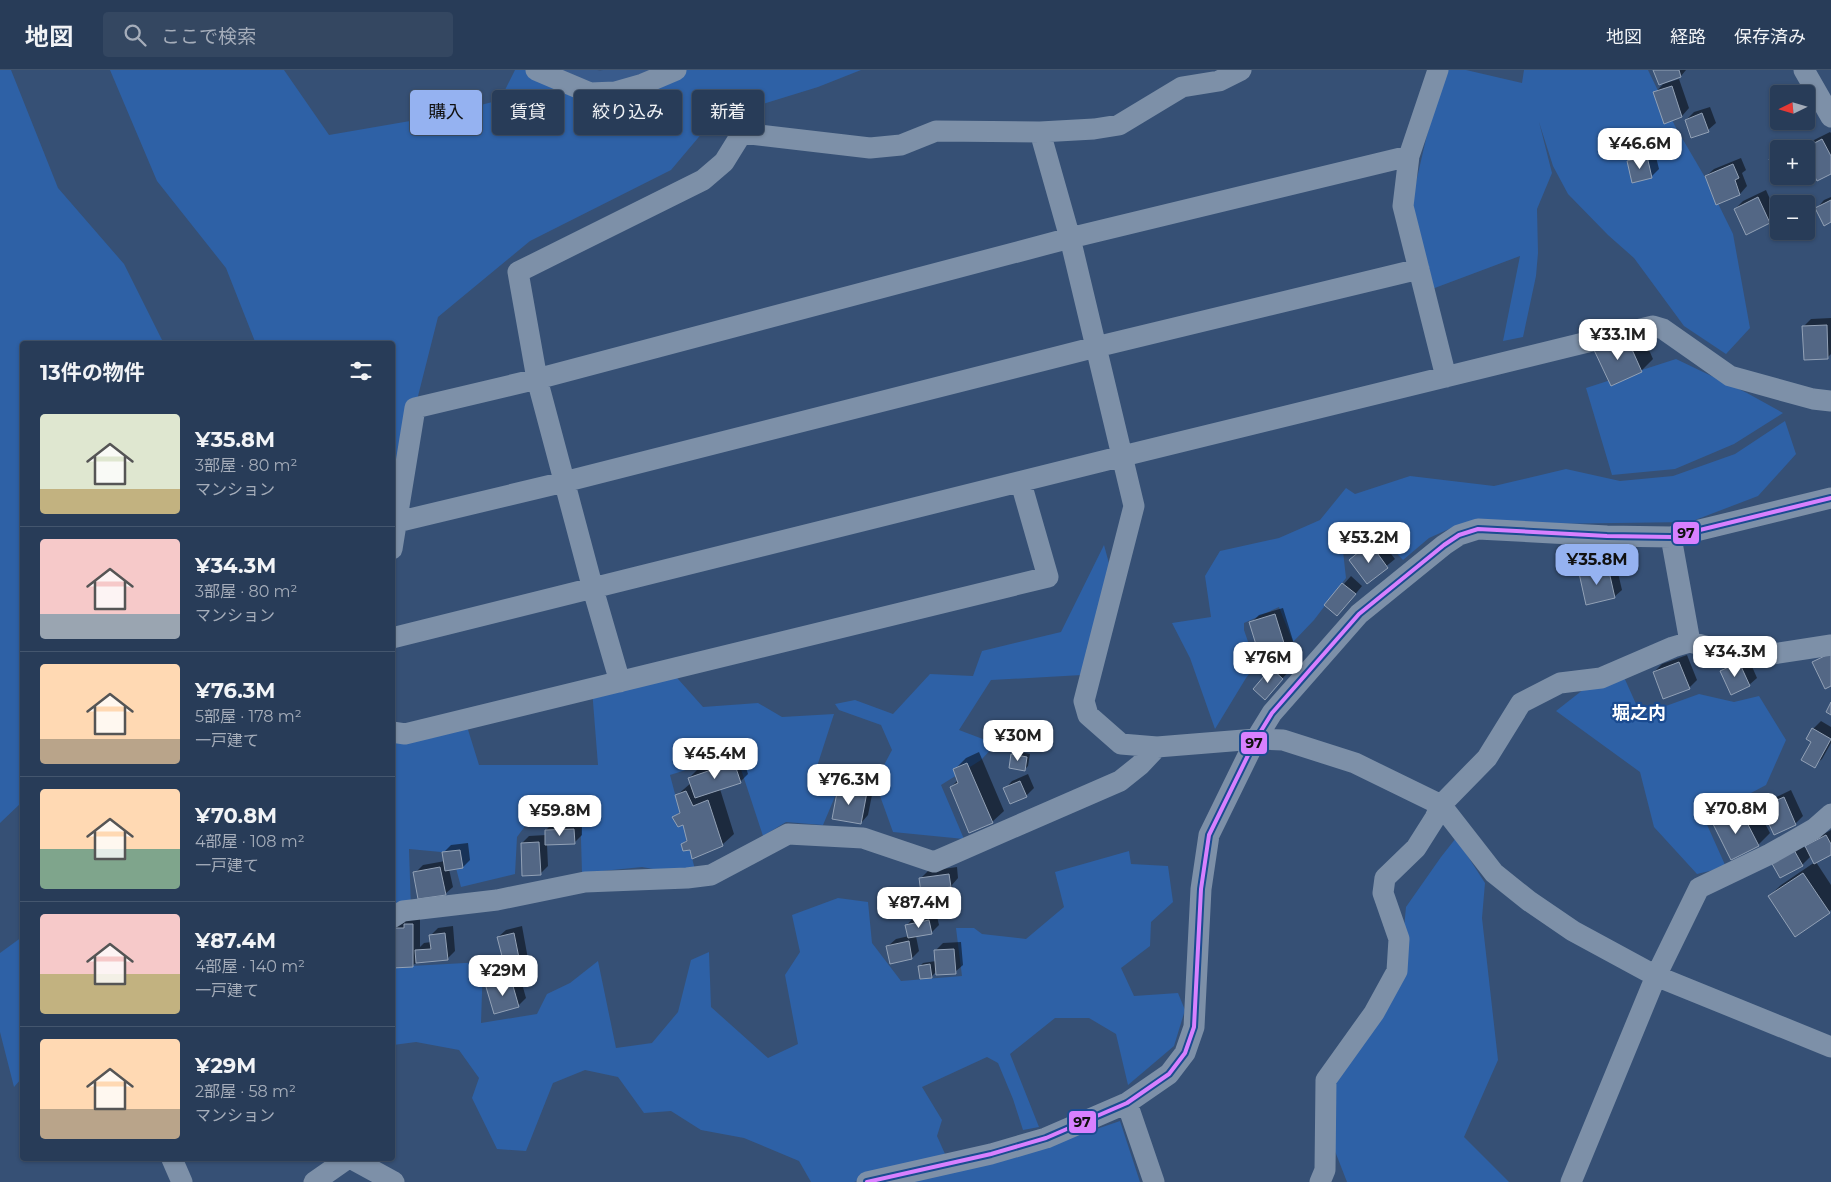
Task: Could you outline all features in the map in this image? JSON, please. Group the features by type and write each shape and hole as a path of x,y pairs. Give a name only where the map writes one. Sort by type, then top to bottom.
{"street":[{"path":"536,70 590,93 615,92 643,84 676,70"},
{"path":"620,682 537,379 518,272 703,180 724,162 742,133 870,148 901,145 936,131 1040,132 1094,129 1119,125 1182,87 1219,81 1241,70"},
{"path":"1438,70 1409,156 1403,206 1446,377"},
{"path":"1804,70 1831,116"},
{"path":"1040,132 1070,238 1134,506 1084,701 1088,715 1121,744 1157,747 1256,739 1283,740 1355,763 1441,804 1494,873 1529,901 1573,931 1656,976 1831,1047"},
{"path":"395,533 415,408 537,379 1070,238 1409,156"},
{"path":"397,522 564,482 1096,347 1419,269"},
{"path":"395,637 1653,326 1662,329 1730,376 1814,399 1831,401"},
{"path":"395,732 405,734 1048,577 1021,483"},
{"path":"867,1182 991,1154 1046,1138 1127,1103 1169,1074 1185,1053 1194,1027 1201,889 1208,835 1256,739 1272,713 1359,614 1459,535 1478,529 1607,536 1671,537 1831,498"},
{"path":"1671,537 1690,642"},
{"path":"1320,1182 1326,1170 1326,1080 1374,1013 1397,971 1399,939 1383,893 1385,878 1416,848 1435,818 1441,804 1487,758 1521,703 1560,683 1601,678 1673,647 1690,642 1739,655 1760,656 1831,646"},
{"path":"395,916 403,910 497,900 585,882 687,878 711,875 788,834 863,838 934,862 1120,780 1140,765 1157,747"},
{"path":"1571,1182 1656,976 1698,888 1770,854 1814,829 1831,814"},
{"path":"1127,1103 1154,1182"},
{"path":"173,1161 182,1182"},
{"path":"314,1182 344,1161"},
{"path":"356,1161 394,1182"}],"shaded area":[{"path":"0,70 11,70 58,188 124,264 162,341 20,341 20,804 0,823"},
{"path":"110,70 284,70 329,135 410,121 410,135 482,135 482,105 492,102 492,135 564,135 564,90 505,90 515,70 540,70 597,90 574,90 574,135 682,135 682,90 614,90 671,70 861,70 818,87 764,104 764,90 692,90 692,135 701,135 671,170 530,241 438,317 415,408 395,472 395,341 255,341 226,268 157,181"},
{"path":"1445,70 1466,70 1522,83 1524,70 1648,70 1675,126 1706,179 1733,234 1750,328 1726,354 1684,326 1634,258 1608,235 1568,194 1553,166 1539,122 1552,173 1537,209 1538,253 1536,276 1523,337 1503,341 1520,256 1432,289 1411,204"},
{"path":"1676,359 1747,393 1783,413 1734,444 1675,469 1612,475 1586,388"},
{"path":"1785,421 1796,454 1758,496 1690,522 1458,525 1429,538 1403,560 1374,529 1342,542 1346,578 1314,620 1293,642 1279,607 1244,623 1244,630 1256,665 1215,729 1190,658 1172,623 1211,617 1205,576 1220,551 1279,538 1320,520 1346,488 1355,494 1410,476 1494,486 1566,469 1620,481 1673,476 1735,454"},
{"path":"1104,545 1110,567 1082,675 991,680 959,730 996,744 981,760 941,785 964,839 893,832 875,782 892,750 881,725 839,710 835,704 855,700 893,714 930,674 973,676 982,651 1061,632"},
{"path":"670,670 703,707 758,703 782,717 834,714 811,785 839,787 823,825 786,822 763,836 736,754 670,775 697,877 642,867 582,873 580,805 531,818 517,837 515,874 461,887 452,853 409,849 411,910 395,906 395,740 465,720 479,765 598,765 592,689"},
{"path":"1623,675 1641,715 1699,694 1734,702 1759,696 1786,740 1766,785 1704,818 1726,867 1697,874 1654,827 1640,772 1556,711 1584,689"},
{"path":"1456,838 1485,883 1482,918 1498,1060 1464,1137 1509,1182 1347,1182 1333,1146 1333,1078 1399,982 1406,907"},
{"path":"1129,851 1131,864 1168,866 1173,902 1151,922 1150,946 1121,968 1134,996 1178,993 1185,1010 1174,1046 1128,1085 1116,1034 1089,1018 1055,1018 1010,1054 1039,1127 1023,1130 998,1063 987,1057 922,1087 942,1120 937,1136 945,1154 854,1182 811,1182 799,1161 744,1138 701,1130 671,1111 644,1113 618,1077 585,1070 553,1083 526,1151 497,1149 472,1098 479,1078 459,1050 416,1042 395,1045 395,967 483,962 481,1023 537,1014 547,994 570,983 598,961 616,1048 652,1043 678,1012 691,960 709,952 711,1007 768,1058 798,1044 785,975 800,952 792,915 838,898 868,902 872,943 901,981 962,976 956,928 974,928 982,934 1026,939 1064,907 1055,872"},
{"path":"20,938 20,1080 14,1087 0,1032 0,953"},
{"path":"1120,1121 1140,1182 895,1182 1044,1147"}],"building":[{"path":"1653,70 1679,70 1681,77 1659,85"},
{"path":"1672,86 1682,117 1664,124 1653,92"},
{"path":"1702,113 1709,132 1691,138 1685,120"},
{"path":"1822,139 1831,156 1831,174 1817,181 1815,177 1815,143"},
{"path":"1647,156 1652,178 1632,183 1627,161"},
{"path":"1733,164 1739,178 1735,180 1740,195 1716,205 1705,176"},
{"path":"1758,197 1770,223 1746,235 1734,209"},
{"path":"1831,200 1831,222 1824,226 1815,208"},
{"path":"1827,325 1828,359 1804,360 1802,326"},
{"path":"1626,336 1642,372 1611,386 1594,350"},
{"path":"1370,543 1388,568 1367,584 1349,560"},
{"path":"1608,567 1615,598 1586,605 1579,573"},
{"path":"1342,583 1356,594 1337,616 1324,605"},
{"path":"1275,614 1288,656 1262,664 1249,622"},
{"path":"1831,653 1831,686 1825,689 1812,662"},
{"path":"1679,662 1690,689 1663,699 1653,672"},
{"path":"1739,662 1750,686 1731,695 1720,671"},
{"path":"1271,668 1283,679 1265,700 1253,689"},
{"path":"1831,702 1831,715 1826,712"},
{"path":"1812,728 1831,739 1815,768 1801,760 1811,742 1806,739"},
{"path":"1011,754 1027,757 1025,771 1009,768"},
{"path":"734,762 741,783 695,798 688,778"},
{"path":"967,763 993,823 969,833 950,787 958,783 953,769"},
{"path":"1020,781 1027,797 1010,804 1003,788"},
{"path":"838,787 867,792 861,824 832,819"},
{"path":"686,791 693,806 708,800 723,846 692,859 690,850 683,851 681,844 687,841 683,825 678,827 672,817 680,813 675,795"},
{"path":"1784,797 1796,825 1774,835 1761,807"},
{"path":"1740,809 1759,846 1731,860 1713,824"},
{"path":"574,829 575,844 545,845 545,830"},
{"path":"1826,835 1831,844 1831,855 1814,864 1805,846"},
{"path":"539,842 541,875 522,876 521,843"},
{"path":"460,850 463,868 445,871 442,852"},
{"path":"1794,850 1803,866 1780,878 1771,862"},
{"path":"440,867 446,895 418,899 413,872"},
{"path":"1803,873 1830,913 1795,937 1768,896"},
{"path":"949,874 951,887 944,888 947,912 924,915 919,878"},
{"path":"929,920 932,934 908,938 905,925"},
{"path":"404,924 413,924 413,967 395,968 395,928 404,928"},
{"path":"445,933 448,960 416,963 415,950 431,949 429,935"},
{"path":"514,933 521,968 497,973 494,962 503,960 497,937"},
{"path":"909,941 912,959 890,964 886,946"},
{"path":"954,949 956,974 936,975 934,950"},
{"path":"930,964 932,978 920,979 918,966"},
{"path":"511,979 519,1007 494,1014 486,987"}],"waterway":[{"path":"568,70 599,80 649,70"}],"transit line":[{"name":"97","path":"867,1182 991,1154 1046,1138 1127,1103 1169,1074 1185,1053 1194,1027 1201,889 1209,835 1256,739 1272,713 1359,614 1444,545 1459,535 1478,529 1607,536 1671,537 1831,498"}],"district":[{"name":"堀之内","path":"1639,713"}]}
